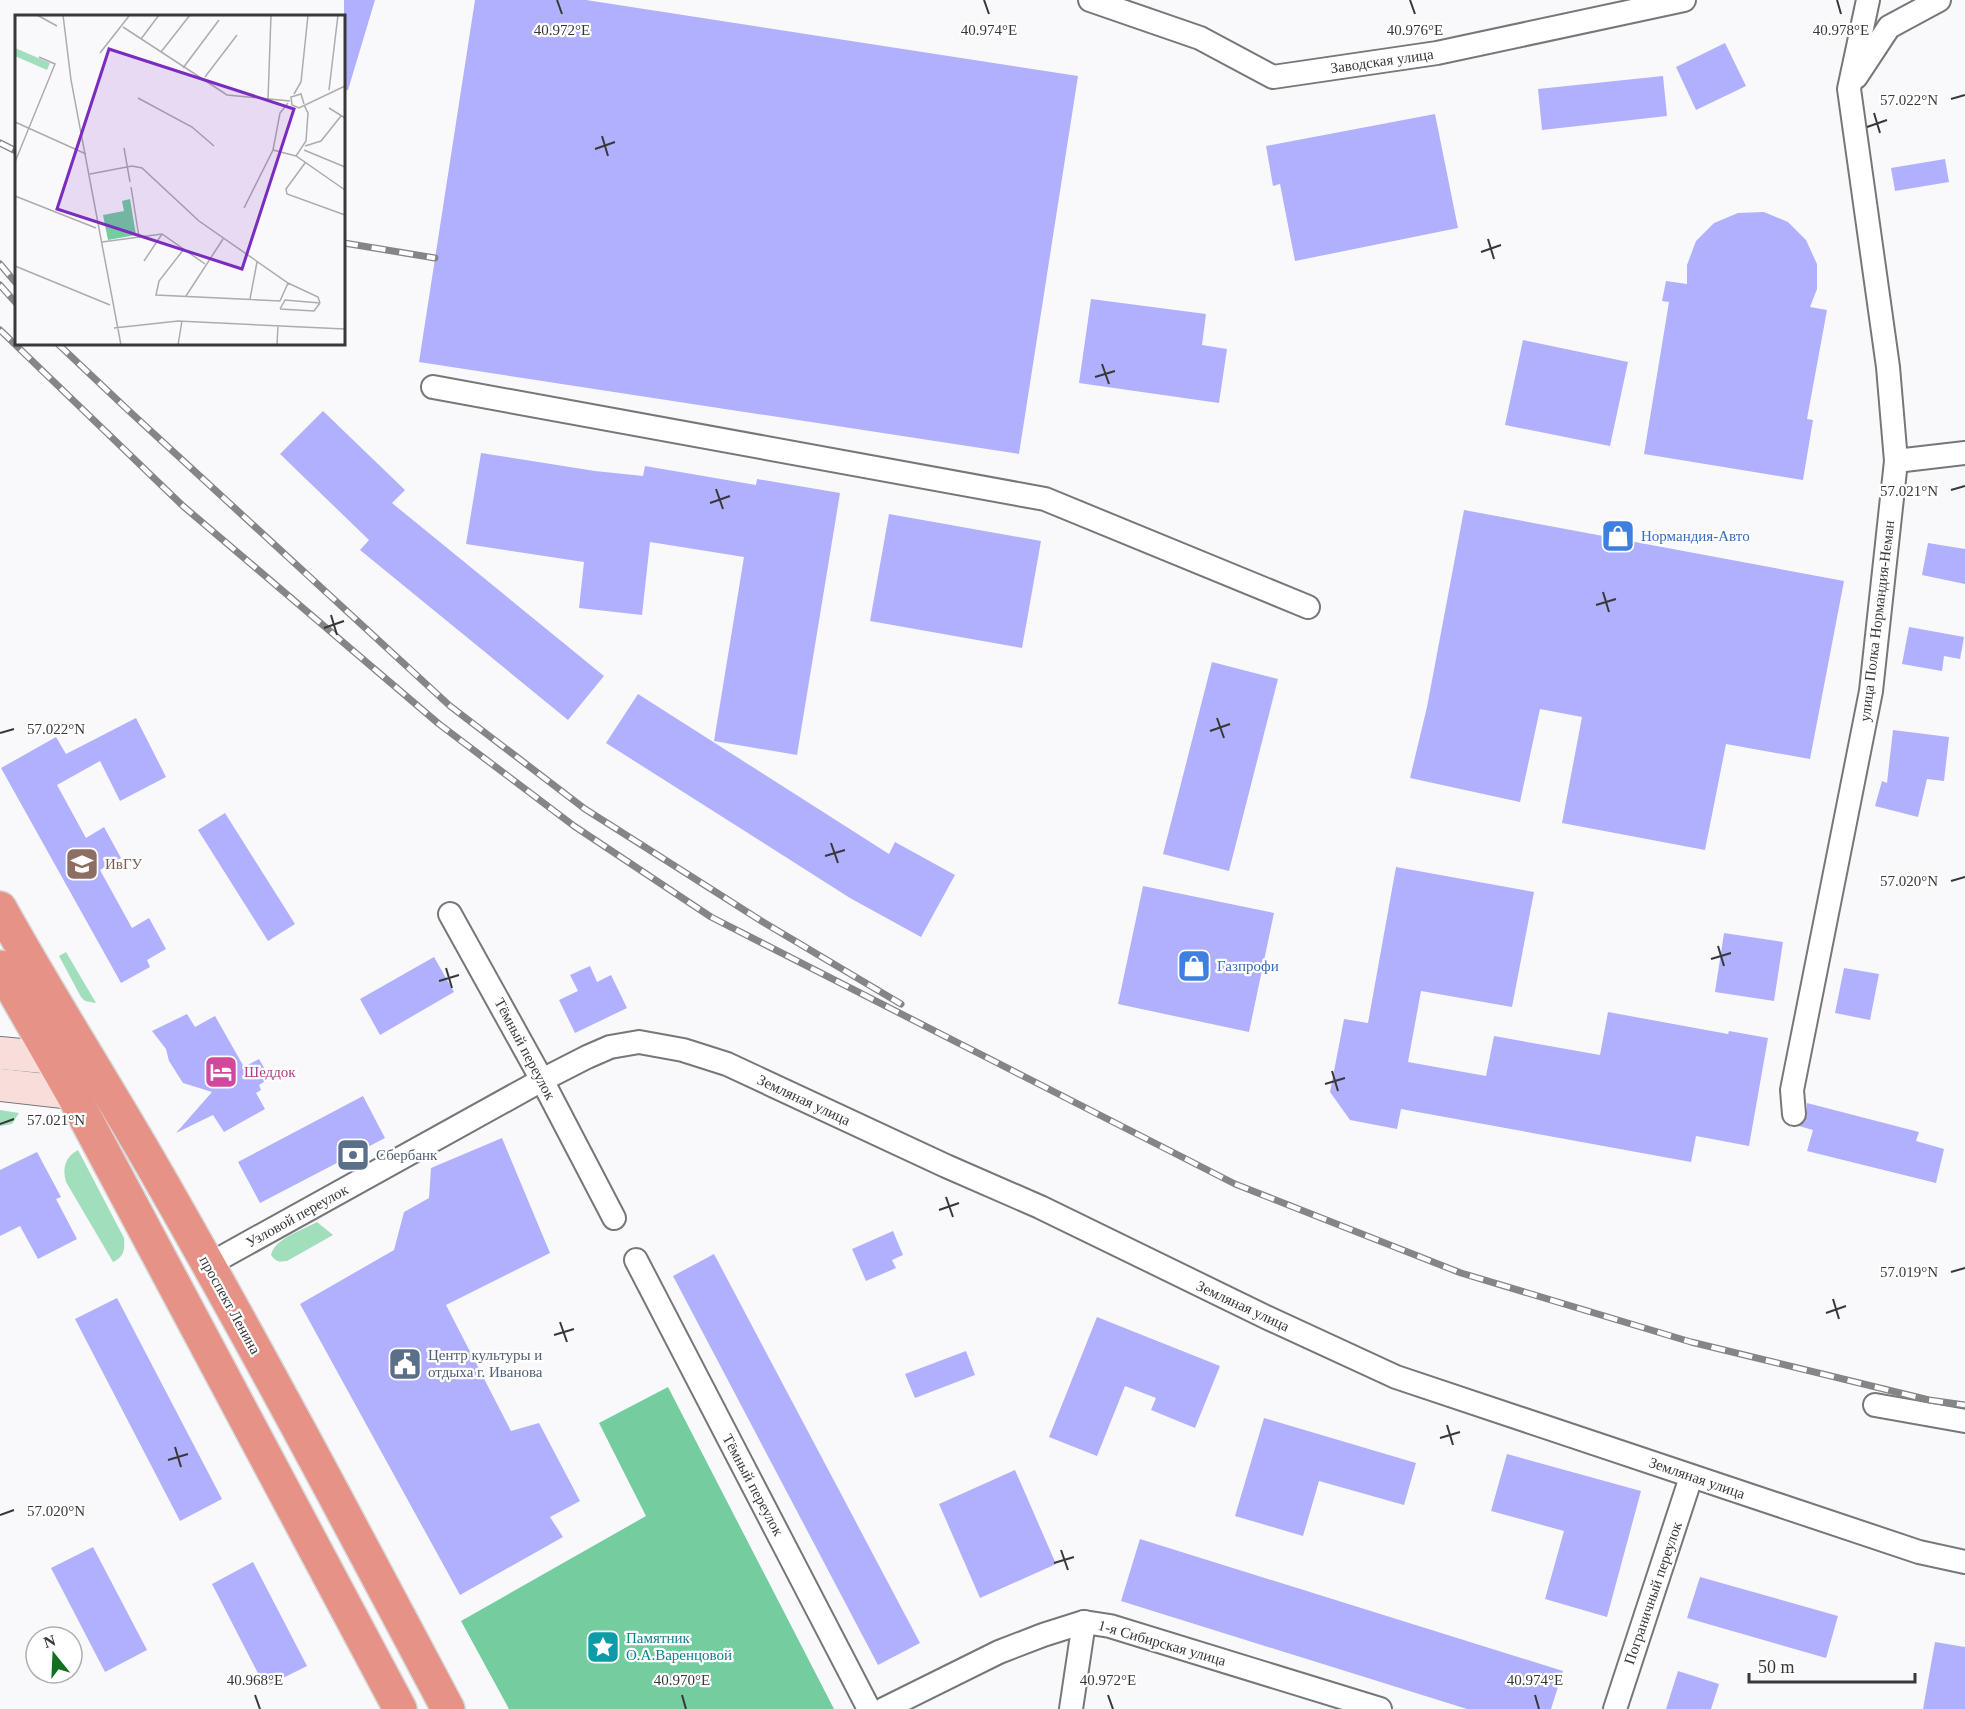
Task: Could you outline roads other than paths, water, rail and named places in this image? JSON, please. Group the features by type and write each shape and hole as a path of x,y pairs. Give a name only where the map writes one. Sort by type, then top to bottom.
{"highway":[{"name":"проспект Ленина","path":"0,908 32,965 89,1079 400,1709"},
{"name":"проспект Ленина","path":"0,967 53,1059 89,1079 208,1265 448,1709"}],"main road":[{"path":"0,1053 53,1059"},
{"path":"0,1085 89,1079"}],"street":[{"name":"Заводская улица","path":"1090,0 1200,38 1273,77 1437,53 1684,0"},
{"name":"улица Полка Нормандия-Неман","path":"1794,1114 1792,1090 1871,691 1896,461 1888,367 1849,89 1868,0"},
{"path":"1849,89 1889,27 1939,0"},
{"path":"433,387 1045,499 1308,608"},
{"path":"1896,461 1965,453"},
{"name":"Тёмный переулок","path":"450,914 542,1080 614,1218"},
{"name":"Земляная улица","path":"542,1080 610,1047 639,1042 683,1050 728,1064 946,1166 1040,1207 1268,1318 1396,1377 1919,1552 1965,1562"},
{"name":"Узловой переулок","path":"208,1265 542,1080"},
{"name":"Тёмный переулок","path":"636,1260 869,1709"},
{"path":"1875,1405 1965,1421"},
{"name":"Пограничный переулок","path":"1615,1709 1691,1477"},
{"path":"1071,1709 1084,1622"},
{"name":"1-я Сибирская улица","path":"884,1709 999,1652 1084,1622 1110,1626 1340,1703 1380,1709"}],"railway":[{"path":"0,143 15,150"},
{"path":"345,243 435,258"},
{"path":"0,264 15,282"},
{"path":"0,285 15,302"},
{"path":"0,330 15,344"},
{"path":"16,345 183,506 439,724 574,826 711,917 1235,1184 1461,1273 1691,1342 1929,1400 1965,1405"},
{"path":"59,345 450,706 585,809 763,922 901,1004"}],"place":[{"name":"Нормандия-Авто","path":"1618,536"},
{"name":"ИвГУ","path":"82,864"},
{"name":"Газпрофи","path":"1194,966"},
{"name":"Шеддок","path":"221,1072"},
{"name":"Сбербанк","path":"353,1155"},
{"name":"Центр культуры и отдыха г. Иванова","path":"405,1364"},
{"name":"Памятник О.А.Варенцовой","path":"603,1647"}]}
